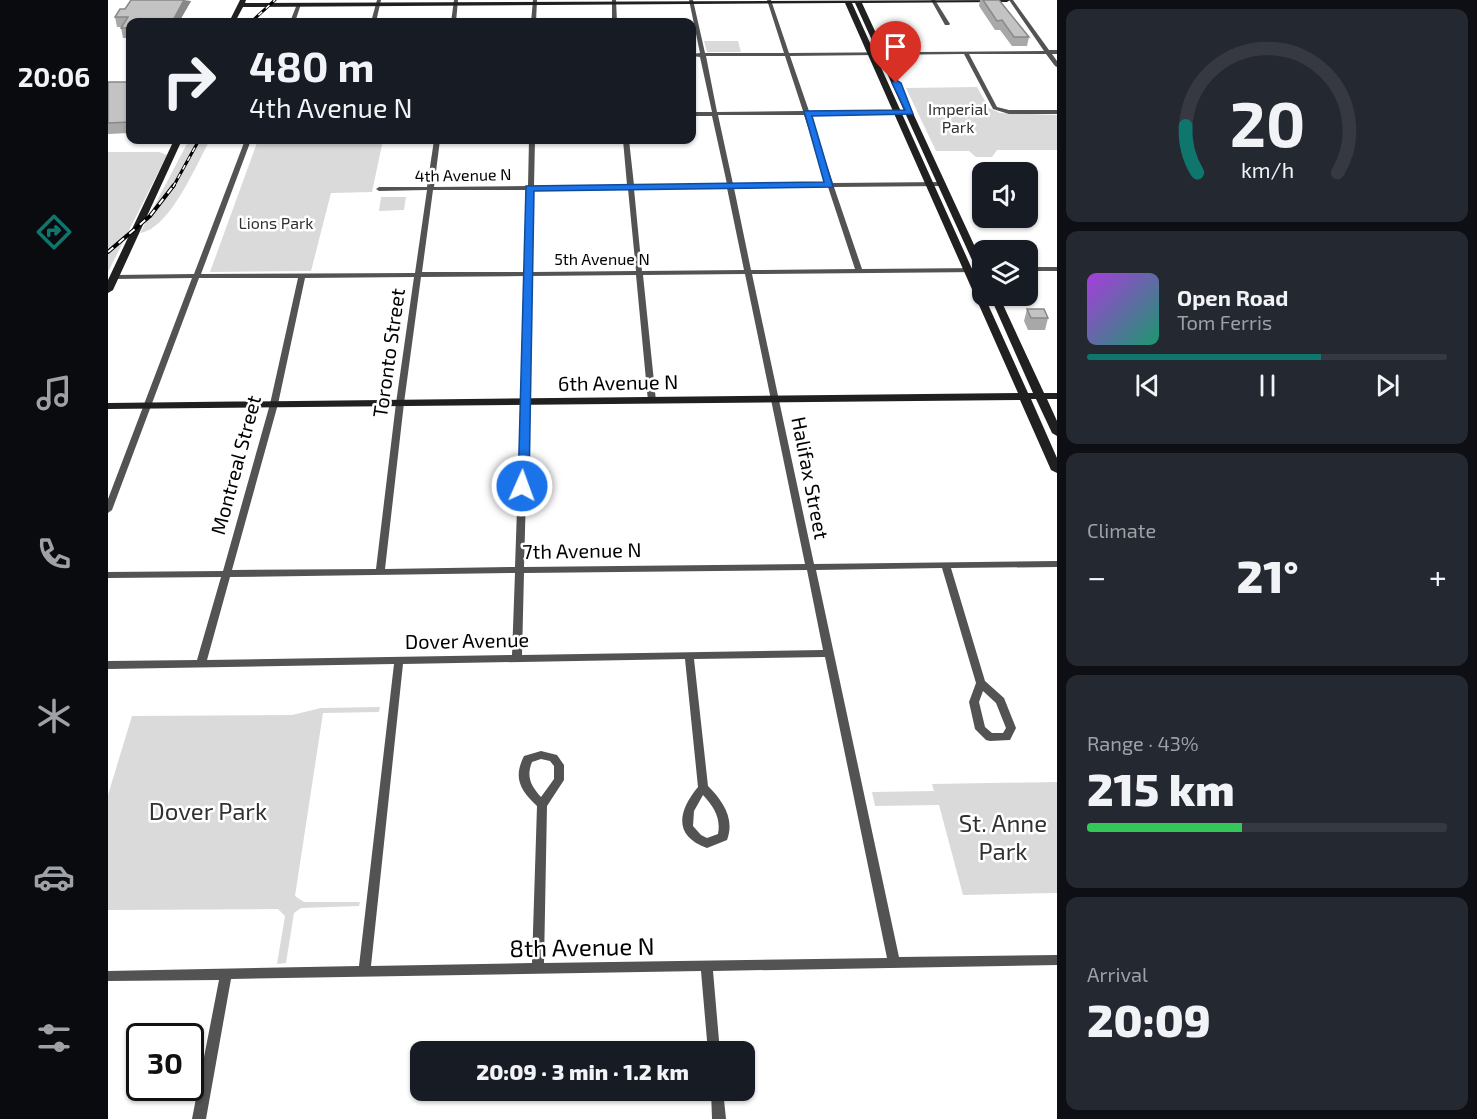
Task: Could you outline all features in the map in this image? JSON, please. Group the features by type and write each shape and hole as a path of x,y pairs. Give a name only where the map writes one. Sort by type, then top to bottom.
{"main road":[{"path":"857,0 972,248"},
{"path":"234,18 242,2 299,4 1009,0"},
{"path":"847,1 1057,470"},
{"path":"108,290 176,144"},
{"path":"999,306 1057,433"},
{"name":"6th Avenue N","path":"108,406 1057,396"}],"street":[{"path":"933,0 947,24"},
{"path":"1009,0 1057,65"},
{"path":"614,1 615,18"},
{"name":"Halifax Street","path":"691,1 695,18"},
{"path":"769,1 859,271"},
{"path":"374,18 379,2"},
{"path":"454,18 456,2"},
{"path":"534,18 535,2"},
{"path":"294,18 299,4"},
{"name":"Halifax Street","path":"696,23 894,963"},
{"path":"965,52 995,108 1010,112 1057,112"},
{"path":"696,55 1057,52"},
{"path":"696,114 910,112"},
{"path":"108,510 246,144"},
{"name":"Toronto Street","path":"380,572 400,403 436,144"},
{"path":"517,658 532,144"},
{"path":"626,144 652,400"},
{"name":"4th Avenue N","path":"379,189 943,184"},
{"path":"1038,269 1057,269"},
{"name":"5th Avenue N","path":"114,277 972,270"},
{"name":"Montreal Street","path":"201,664 274,404 302,275"},
{"name":"7th Avenue N","path":"108,575 1057,564"},
{"path":"946,565 981,683 1000,701 1007,714 1011,728 1006,737 990,737 980,729 975,702 981,683"},
{"name":"Dover Avenue","path":"108,665 827,653"},
{"path":"689,655 703,788 717,800 726,827 723,837 707,843 695,839 689,830 687,819 691,801 703,788"},
{"path":"364,972 399,660"},
{"path":"538,969 542,805 559,780 559,765 554,758 541,755 528,759 522,768 524,783 542,805"},
{"name":"8th Avenue N","path":"108,976 1057,960"},
{"path":"707,967 713,1041"},
{"path":"199,1119 226,975"},
{"path":"718,1101 719,1119"}],"green space":[{"path":"704,41 738,41 741,52 707,52"},
{"name":"Imperial Park","path":"977,87 989,108 1000,113 1057,115 1057,150 997,150 992,157 976,157 969,151 936,151 906,88"},
{"path":"187,144 208,144 172,208 151,229 140,233"},
{"name":"Lions Park","path":"257,144 382,144 372,192 331,193 311,271 210,272"},
{"path":"108,152 159,152 167,155 108,272"},
{"path":"381,197 406,197 404,210 379,211"},
{"name":"Dover Park","path":"380,707 379,712 323,713 295,896 304,902 360,902 359,906 301,908 294,913 286,963 277,964 285,916 278,909 108,910 108,795 132,716 292,715 321,708"},
{"name":"St. Anne Park","path":"1057,782 1057,893 963,895 939,805 875,806 872,792 934,791 932,784"}],"building":[{"path":"131,0 184,0 174,18 115,17 120,9 125,9"},
{"path":"983,0 999,0 1029,37 1014,37 1002,20 997,21"},
{"path":"108,82 126,82 126,122 108,123"},
{"path":"1027,309 1044,309 1048,318 1031,318"}],"railway":[{"path":"255,18 275,0"},
{"path":"173,187 197,144"},
{"path":"108,252 150,216 174,185"}],"route":[{"path":"522,486 529,188 830,185 807,113 910,112 896,83"}]}
